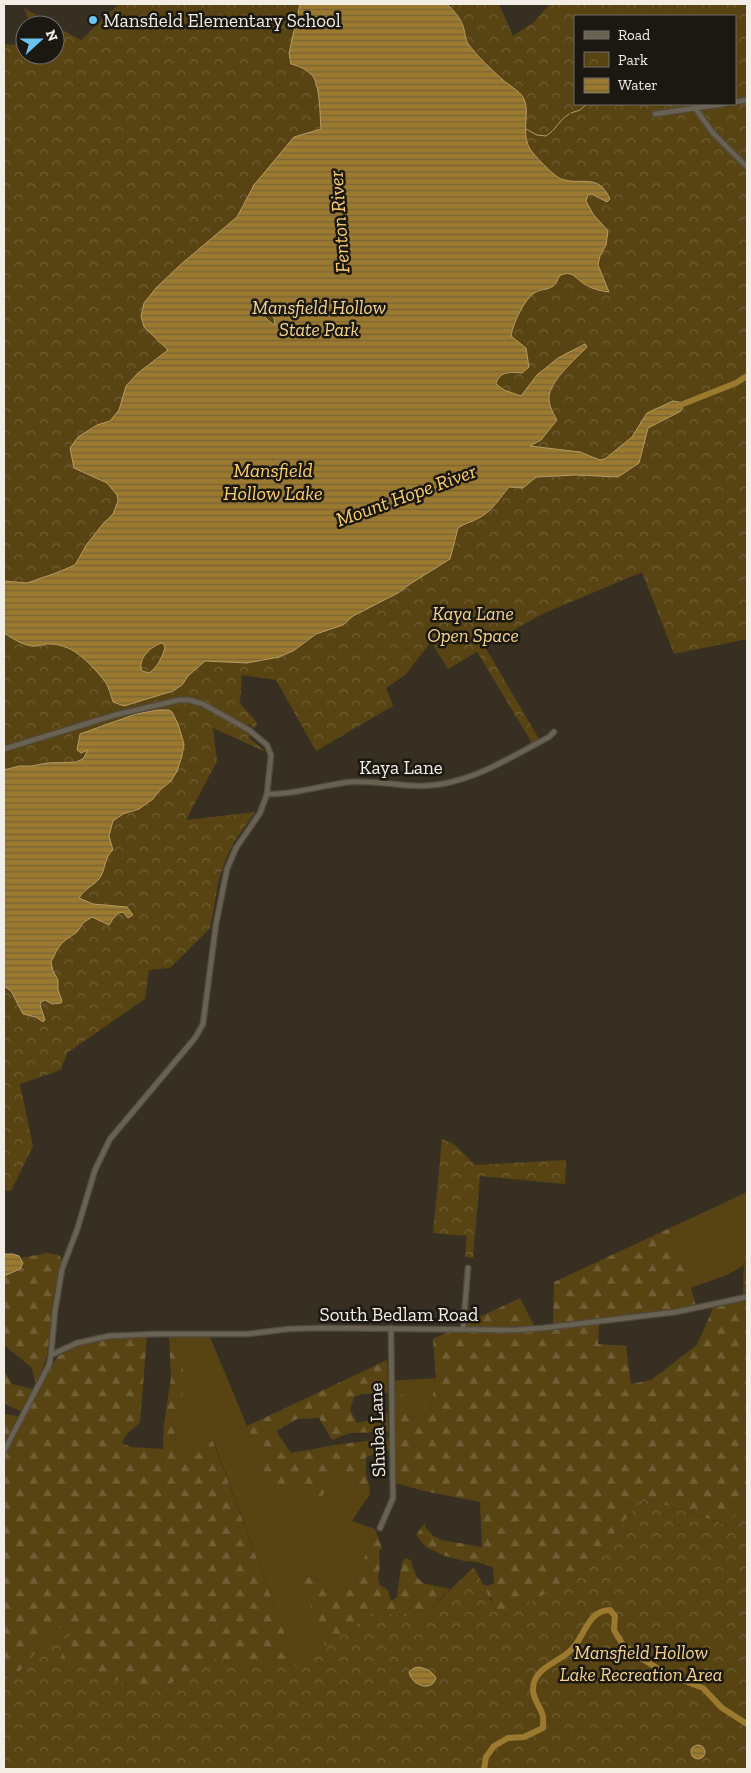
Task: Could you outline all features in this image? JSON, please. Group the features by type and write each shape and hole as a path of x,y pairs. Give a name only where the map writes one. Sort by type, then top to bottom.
{"street":[{"path":"655,114 716,105"},
{"path":"695,108 713,133 747,167"},
{"path":"4,749 115,715 175,700 189,700 203,704 261,738 267,745 271,755 267,794 260,813 236,848 227,868 216,924 203,1024 195,1038 110,1139 95,1170 57,1289 52,1355 4,1451"},
{"name":"Kaya Lane","path":"267,794 290,793 352,782 399,785 443,784 467,778 488,769 549,737 554,732"},
{"path":"463,1329 468,1268"},
{"name":"South Bedlam Road","path":"52,1355 77,1343 109,1336 248,1334 288,1329 515,1330 676,1312 747,1297"},
{"name":"Shuba Lane","path":"380,1528 393,1498 391,1328"}],"green space":[{"name":"Mansfield Hollow State Park","path":"119,4 499,4 513,36 534,22 550,4 747,4 747,639 674,654 642,572 540,615 485,647 539,739 532,743 477,652 448,669 431,642 405,675 386,688 393,706 316,751 276,680 242,675 240,703 257,723 255,728 248,724 249,738 266,752 213,728 217,761 186,820 255,812 234,842 225,861 219,879 210,928 170,968 149,970 145,999 67,1053 61,1070 20,1084 33,1146 11,1191 4,1191 4,44 15,44 15,65 65,65 65,31 81,40"},
{"path":"24,8 36,15 27,15"},
{"path":"442,1139 454,1144 475,1165 566,1160 565,1184 480,1176 473,1258 465,1257 467,1236 433,1233"},
{"path":"747,1192 746,1252 743,1266 727,1275 690,1288 670,1228"},
{"path":"747,1206 747,1295 743,1296 743,1274"},
{"path":"670,1228 696,1304 672,1310 553,1325 554,1282"},
{"path":"47,1253 59,1255 62,1260 54,1294 46,1360 36,1383 31,1367 4,1345 4,1276 18,1271 23,1263 21,1258"},
{"path":"520,1298 535,1327 466,1327 465,1324"},
{"path":"747,1301 747,1501 728,1525 643,1498 581,1575 500,1618 492,1598 483,1594 478,1582 487,1586 493,1584 493,1567 445,1556 426,1547 416,1535 425,1523 425,1527 433,1536 442,1540 482,1547 480,1502 424,1491 396,1483 392,1381 404,1380 402,1393 411,1418 418,1417 430,1410 436,1378 433,1339 448,1332 517,1333 599,1323 598,1344 626,1346 631,1384 651,1380 697,1345 714,1306"},
{"path":"147,1336 140,1422 128,1433 122,1443 131,1447 163,1449 164,1424 171,1378 169,1336 174,1336 185,1376 182,1399 173,1422 176,1441 182,1456 213,1441 297,1666 216,1659 152,1693 59,1659 59,1626 15,1677 4,1679 4,1455 44,1378 58,1356 82,1344 110,1339"},
{"path":"174,1336 210,1337 247,1426 270,1491 332,1474 354,1480 360,1495 365,1501 352,1521 375,1529 352,1590 300,1574 326,1648 302,1666 297,1666 214,1442 182,1456 176,1441 173,1422 182,1399 185,1376"},
{"path":"387,1360 388,1393 362,1394 354,1397 350,1410 357,1423 376,1419 388,1413 388,1432 349,1433 332,1440 319,1418 297,1419 276,1431 291,1453 388,1438 390,1449 366,1457 366,1474 370,1492 368,1498 365,1501 360,1495 354,1480 332,1474 321,1499 288,1486 284,1496 270,1491 247,1426"},
{"path":"4,1370 12,1384 33,1389 21,1411 4,1402"},
{"path":"436,1378 430,1410 418,1417 411,1418 402,1393 404,1380"},
{"path":"4,1415 18,1416 4,1444"},
{"name":"Mansfield Hollow Lake Recreation Area","path":"643,1498 727,1525 747,1501 747,1769 4,1769 4,1679 15,1677 59,1626 71,1633 60,1659 152,1693 216,1659 302,1666 374,1611 420,1619 474,1567 500,1618 581,1575"},
{"path":"375,1529 382,1548 379,1551 378,1579 380,1585 388,1590 391,1601 397,1597 403,1560 407,1558 411,1561 420,1581 429,1585 450,1589 420,1619 374,1611 326,1648 299,1574 352,1590"}],"water":[{"name":"Mansfield Hollow Lake","path":"300,4 447,4 460,20 467,42 472,49 494,72 523,97 526,110 526,139 533,153 561,179 600,185 610,199 607,202 592,194 588,195 586,201 593,214 608,231 606,245 598,265 609,292 597,290 582,283 571,274 564,274 559,276 555,285 538,291 530,297 522,307 514,325 511,336 526,348 529,367 522,373 503,375 496,384 504,390 521,396 537,375 558,358 585,344 587,347 553,385 549,398 557,420 541,440 530,446 580,452 600,460 605,459 632,437 647,413 673,401 684,403 681,411 648,428 639,463 618,477 576,475 536,477 523,488 509,487 488,512 458,528 450,559 398,593 353,616 343,625 316,634 293,651 279,657 247,663 205,661 188,676 182,685 173,691 124,706 113,702 104,680 75,652 60,645 28,645 4,633 4,581 27,583 75,565 87,544 113,514 118,501 117,495 107,483 74,468 70,448 78,437 97,425 110,421 119,410 126,386 138,373 168,350 144,327 141,316 144,303 156,288 180,265 237,217 254,185 294,137 321,129 315,79 305,69 291,64 289,53","holes":["263,308 274,318 275,325 263,315 261,310","162,643 165,646 162,657 157,665 149,673 142,671 141,662 143,658 154,647"]},
{"path":"169,710 172,712 178,724 184,744 177,771 171,781 153,799 139,809 123,814 113,821 109,836 113,850 108,856 99,879 83,892 79,898 93,904 127,907 133,915 128,918 123,912 120,913 116,915 109,925 92,917 83,923 77,932 58,948 51,962 58,980 61,1003 52,1004 45,1000 41,1002 40,1005 45,1020 43,1022 36,1017 23,1014 11,991 4,986 4,770 19,766 76,762 83,759 88,750 81,753 77,750 80,734 136,714"},
{"path":"4,1254 19,1256 23,1263 20,1269 4,1276"},
{"path":"419,1667 433,1674 436,1678 434,1683 422,1686 414,1681 409,1672"},
{"path":"698,1745 703,1747 705,1752 703,1757 698,1759 693,1757 691,1752 693,1747"}],"waterway":[{"path":"571,113 580,110 586,105"},
{"path":"526,129 537,135 546,136 569,114"},
{"name":"Mount Hope River","path":"678,406 736,383 747,376"},
{"path":"484,1769 486,1757 494,1746 508,1738 524,1737 543,1728 543,1715 533,1691 534,1681 542,1670 572,1649 591,1619 602,1611 610,1610 615,1616 614,1630 623,1645 667,1674 703,1688 722,1708 747,1724"}],"place":[{"name":"Mansfield Elementary School","path":"93,20"}],"water label":[{"name":"Fenton River","path":"339,222"}],"park label":[{"name":"Kaya Lane Open Space","path":"473,624"}]}
